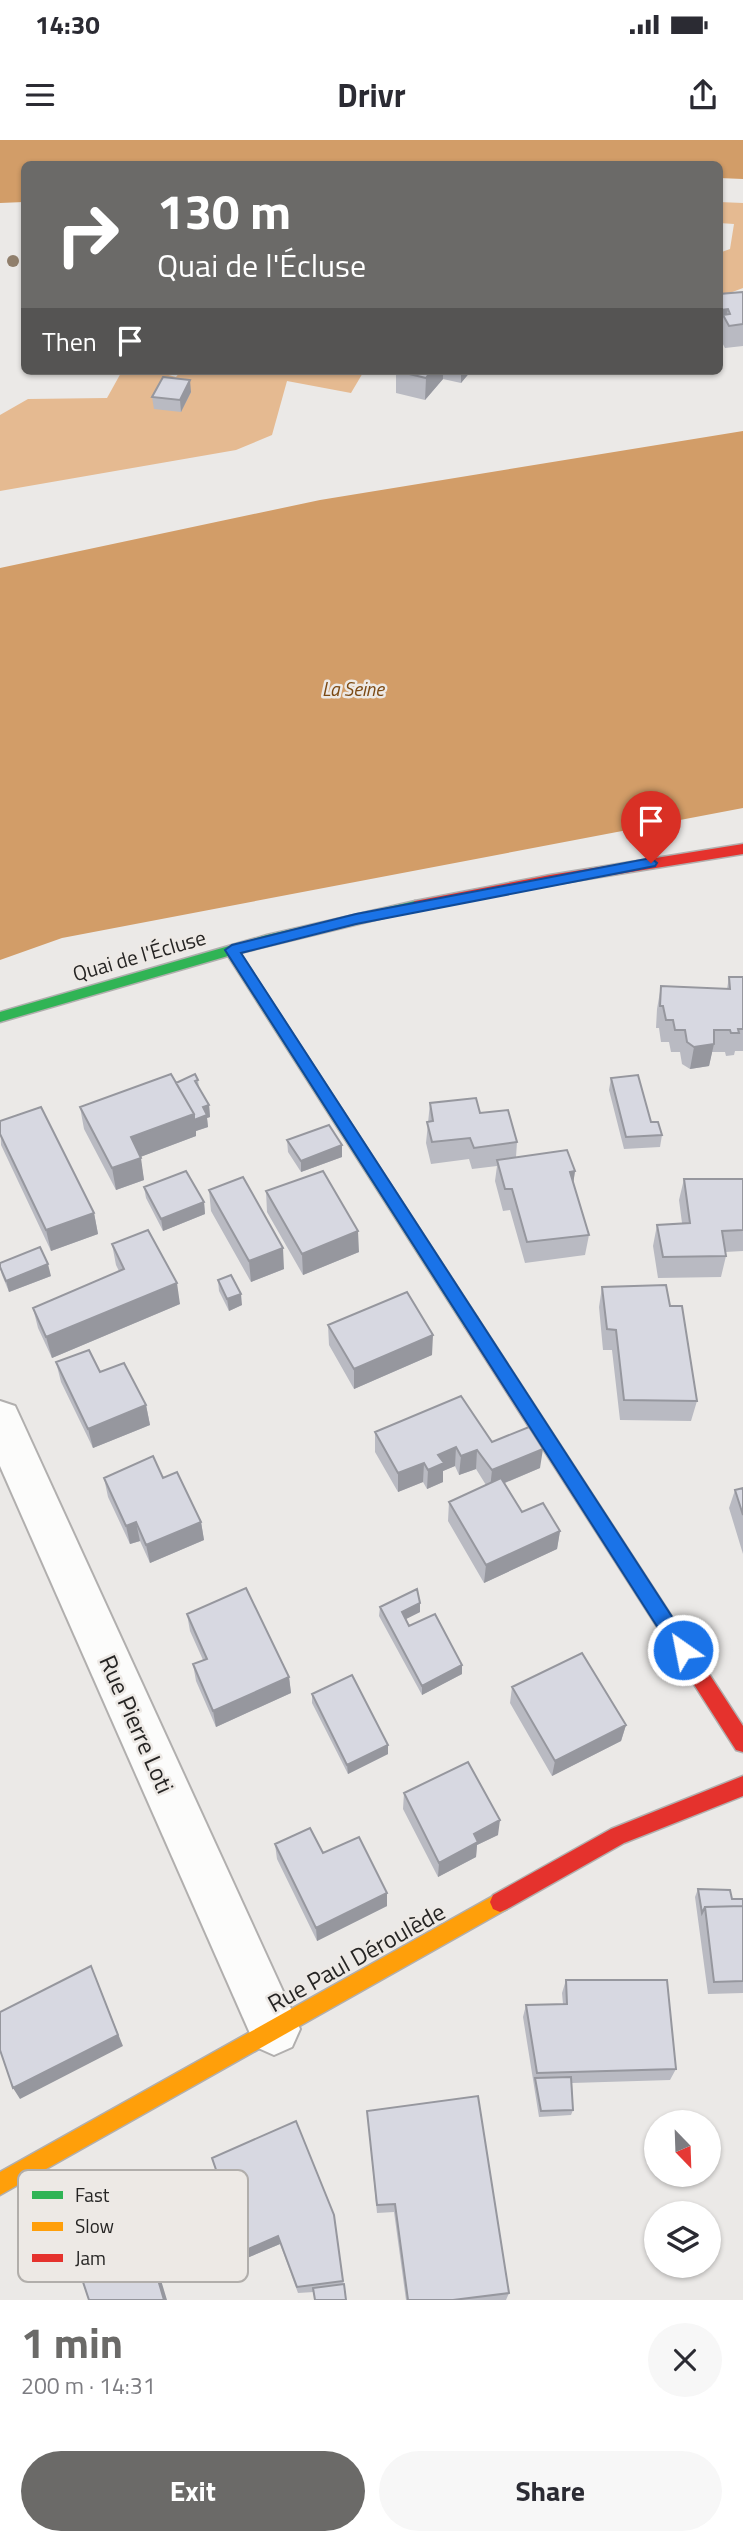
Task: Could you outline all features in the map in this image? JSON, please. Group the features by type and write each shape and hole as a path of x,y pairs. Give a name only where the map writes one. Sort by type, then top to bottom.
{"street":[{"name":"Quai de l'Écluse","path":"0,1017 232,950 356,919 552,880 743,849"},
{"path":"232,950 743,1743"},
{"name":"Rue Pierre Loti","path":"0,1419 274,2029"},
{"name":"Rue Paul Déroulède","path":"25,2170 618,1836 743,1786"},
{"name":"Rue Paul Déroulède","path":"0,2184 18,2174"}],"shaded area":[{"path":"723,202 743,203 743,288 723,296 723,252 730,249 734,224 723,223"},
{"path":"120,375 362,375 351,393 287,381 272,435 236,450 0,491 0,415 28,399 107,398"}],"water":[{"path":"0,140 743,140 743,179 723,178 723,161 21,161 21,202 0,203"},
{"name":"La Seine","path":"743,431 743,808 62,938 0,960 0,568 320,500"}],"building":[{"path":"743,292 743,324 729,326 723,315 730,314 728,309 723,310 723,294"},
{"path":"163,377 190,380 180,400 152,397"},
{"path":"729,977 743,977 743,1029 738,1029 739,1033 714,1030 714,1044 694,1047 687,1042 685,1030 675,1030 673,1020 666,1020 663,1006 660,1006 661,986 730,989"},
{"path":"171,1074 194,1114 131,1137 141,1158 112,1168 80,1107"},
{"path":"195,1074 198,1080 195,1081 209,1105 203,1107 207,1115 194,1120 194,1114 176,1083"},
{"path":"638,1075 651,1122 658,1122 662,1135 626,1137 611,1078"},
{"path":"476,1098 480,1113 508,1110 517,1142 474,1148 470,1138 432,1142 427,1122 433,1121 430,1103"},
{"path":"41,1107 94,1213 46,1230 0,1134 0,1121"},
{"path":"329,1125 342,1145 301,1161 287,1140"},
{"path":"567,1150 575,1171 570,1172 589,1235 527,1242 512,1189 505,1189 497,1160"},
{"path":"186,1171 204,1202 161,1219 144,1187"},
{"path":"323,1171 358,1231 302,1254 266,1191"},
{"path":"243,1177 283,1248 249,1261 209,1190"},
{"path":"684,1179 743,1179 743,1230 722,1231 726,1256 663,1257 657,1225 690,1223"},
{"path":"148,1230 177,1283 46,1337 33,1308 124,1269 112,1244"},
{"path":"40,1247 48,1264 6,1281 0,1263"},
{"path":"231,1275 241,1294 227,1299 218,1280"},
{"path":"666,1285 670,1306 682,1306 697,1401 624,1400 616,1330 607,1329 602,1287"},
{"path":"407,1292 433,1335 354,1369 328,1325"},
{"path":"89,1350 100,1372 124,1363 146,1405 88,1429 56,1362"},
{"path":"461,1396 492,1442 529,1427 543,1449 492,1470 477,1450 461,1456 456,1447 438,1455 444,1463 428,1470 424,1463 398,1473 375,1432"},
{"path":"153,1456 163,1478 177,1472 201,1522 146,1545 136,1522 126,1526 104,1478"},
{"path":"501,1478 522,1512 543,1503 560,1531 486,1565 449,1502"},
{"path":"743,1488 743,1515 735,1490"},
{"path":"246,1588 289,1677 213,1711 193,1664 207,1659 187,1614"},
{"path":"417,1589 420,1603 402,1612 409,1626 435,1614 462,1665 422,1686 380,1607"},
{"path":"582,1653 626,1725 555,1761 512,1687"},
{"path":"352,1675 388,1745 347,1765 312,1694"},
{"path":"468,1762 500,1820 474,1834 478,1842 439,1863 404,1793"},
{"path":"310,1828 323,1853 359,1837 387,1893 316,1928 275,1844"},
{"path":"698,1889 730,1890 732,1899 743,1899 743,1906 705,1907 702,1913"},
{"path":"743,1906 743,1981 714,1982 705,1907"},
{"path":"91,1966 118,2035 13,2088 0,2050 0,2012"},
{"path":"566,1980 667,1980 676,2069 537,2073 526,2005 567,2004"},
{"path":"571,2077 573,2110 541,2111 535,2078"},
{"path":"478,2096 509,2293 453,2300 408,2300 395,2204 377,2205 367,2111"},
{"path":"296,2121 334,2215 343,2281 297,2287 278,2236 248,2249 248,2170 216,2170 212,2158"},
{"path":"83,2282 159,2282 164,2300 89,2300"},
{"path":"344,2284 346,2300 315,2300 313,2288"}],"traffic: fast":[{"path":"0,1017 267,940 415,906"},
{"path":"232,951 471,1322"}],"traffic: slow":[{"path":"25,2170 500,1902"},
{"path":"0,2184 18,2174"}],"traffic: jam":[{"path":"415,906 550,880 743,849"},
{"path":"471,1322 743,1743"},
{"path":"500,1902 618,1836 743,1786"}],"route":[{"path":"651,863 604,869 356,919 232,950 683,1650"}]}
